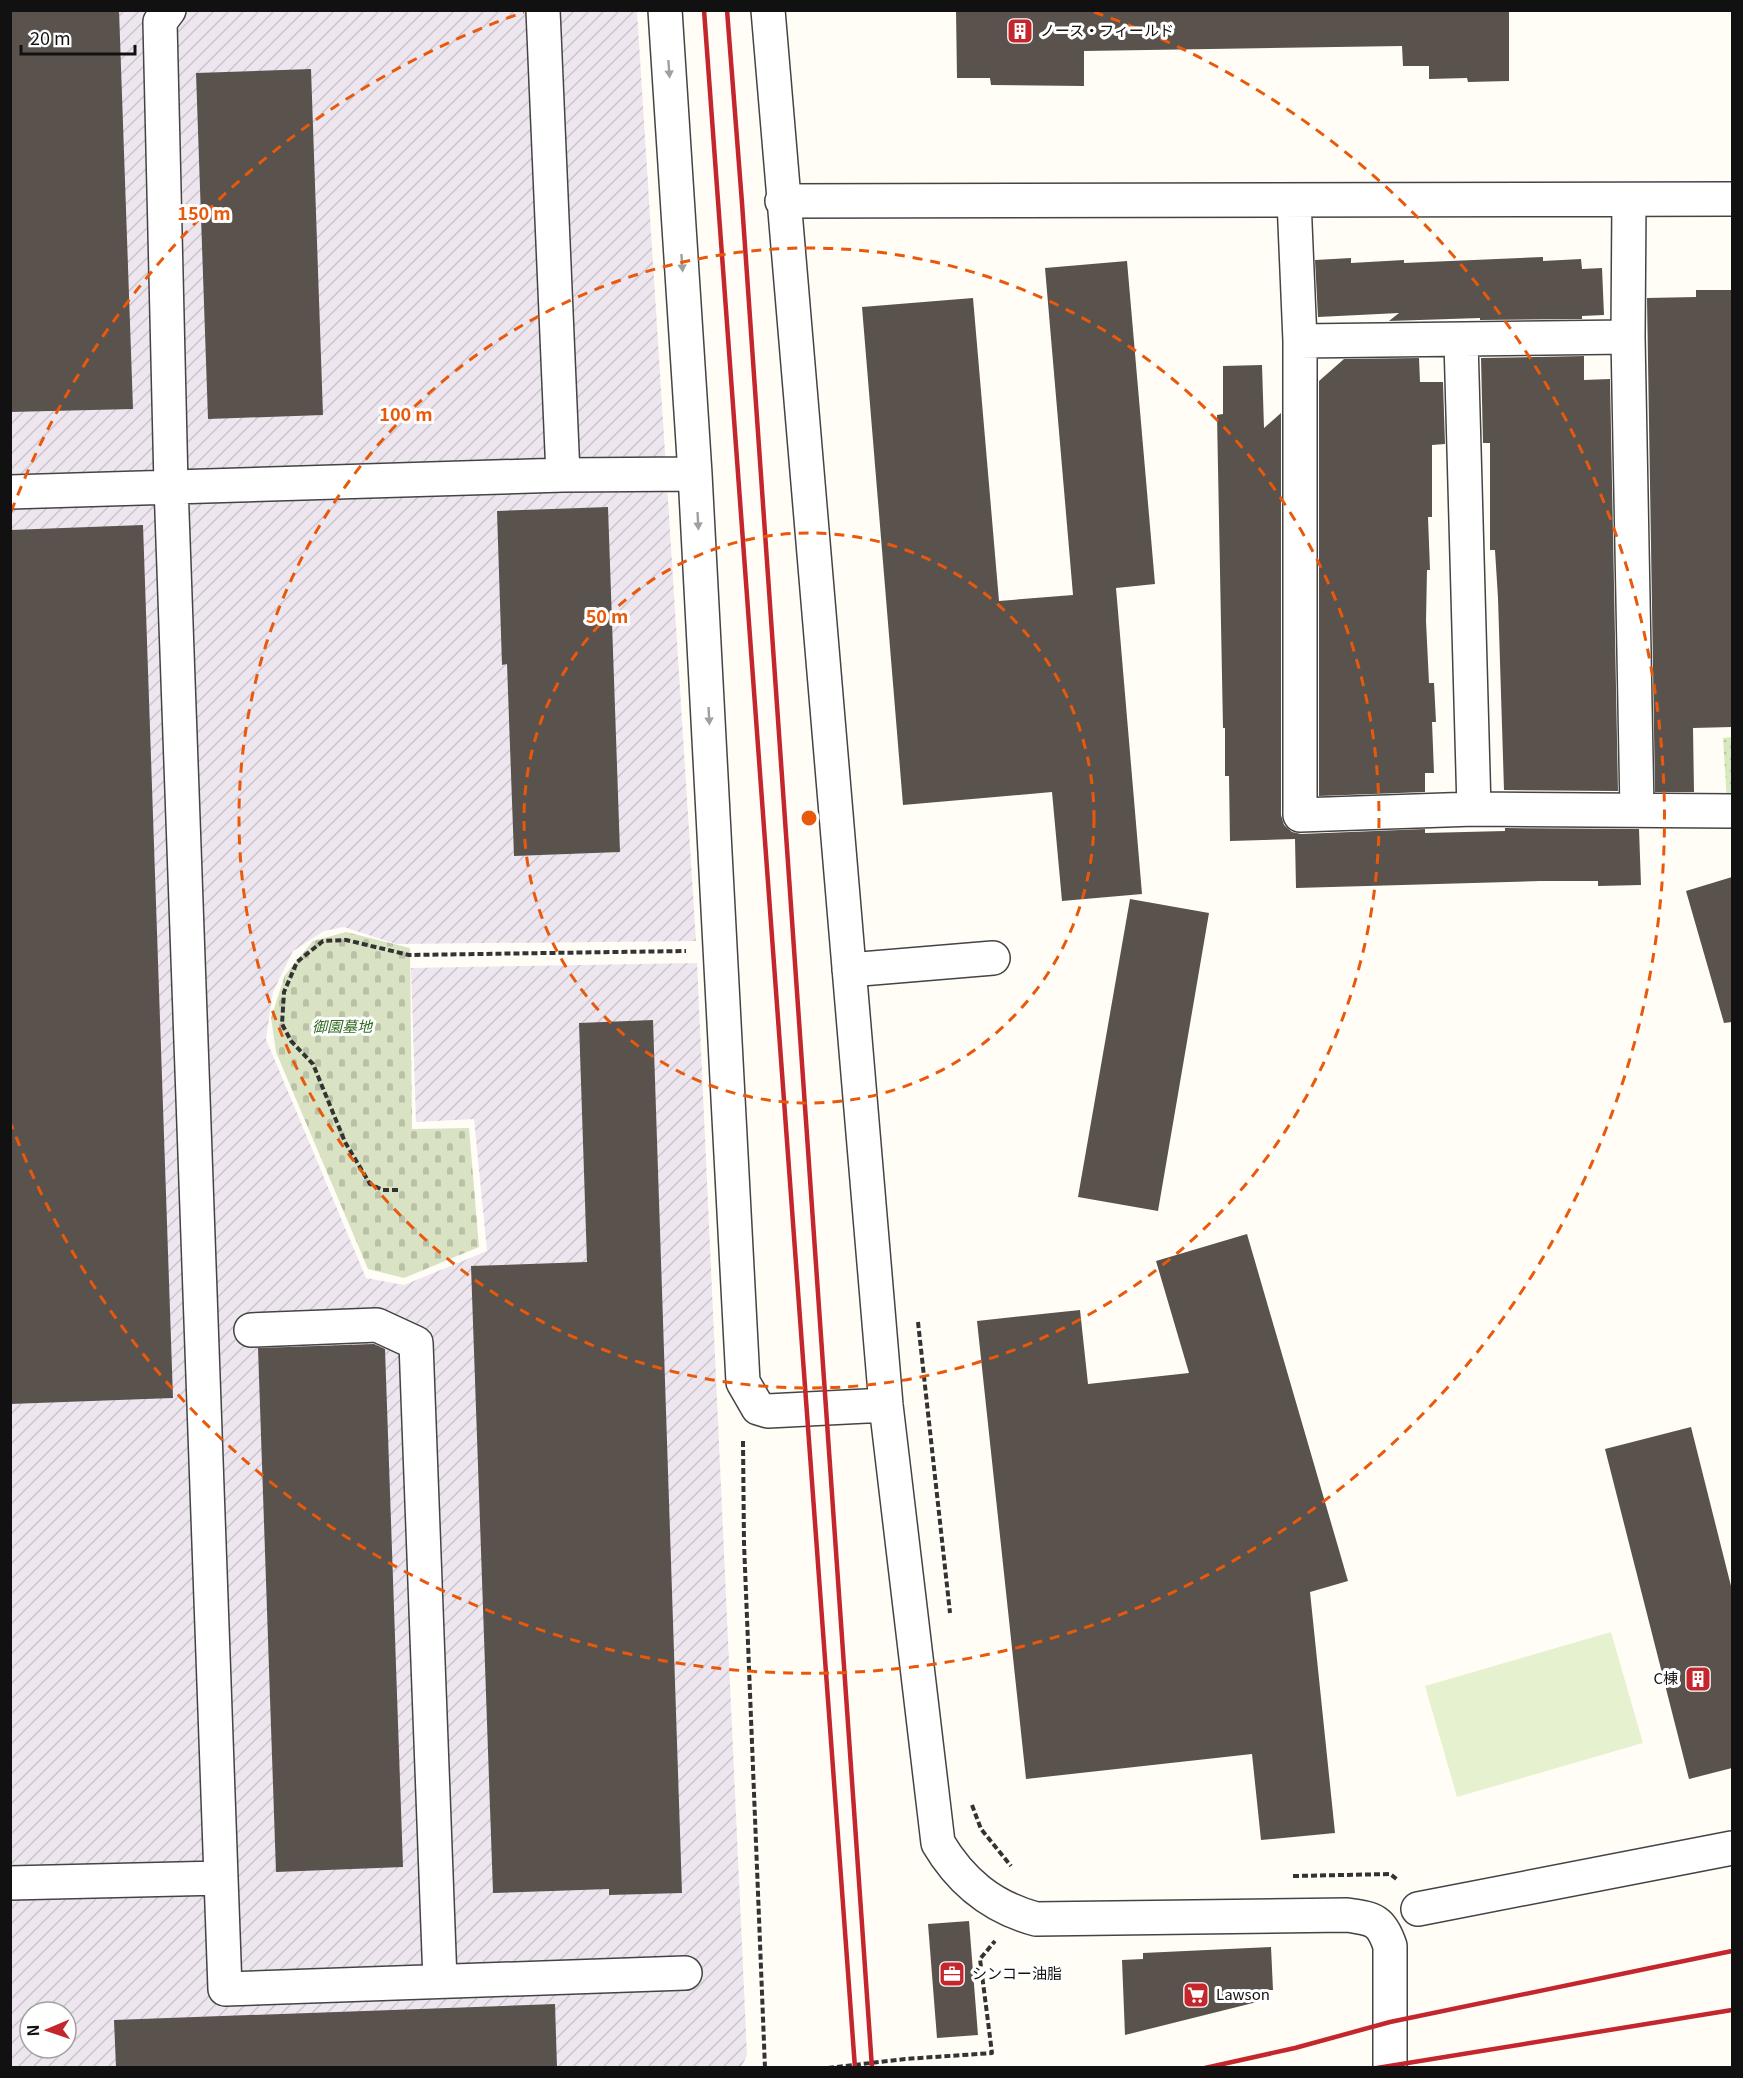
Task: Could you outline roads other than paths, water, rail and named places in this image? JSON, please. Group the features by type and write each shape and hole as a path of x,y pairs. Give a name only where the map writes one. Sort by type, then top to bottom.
{"street":[{"path":"169,10 160,22 171,485 225,1989 685,1973"},
{"path":"543,10 563,474"},
{"path":"665,10 695,474 743,1382 758,1408 768,1411 886,1405"},
{"path":"768,10 782,201 886,1405 938,1843 958,1873 973,1887 1010,1912 1036,1919 1347,1915 1379,1923 1390,1946 1390,2067"},
{"path":"782,201 1732,199"},
{"path":"1294,200 1300,341 1300,815 1474,809 1732,811"},
{"path":"1629,200 1628,337 1637,810"},
{"path":"1300,341 1461,341 1628,337"},
{"path":"1461,341 1474,809"},
{"path":"10,492 563,474 695,474"},
{"path":"849,970 993,958"},
{"path":"251,1330 376,1325 416,1343 440,1981"},
{"path":"1425,1907 1732,1848"},
{"path":"10,1883 221,1878"}],"railway":[{"path":"704,10 855,2068"},
{"path":"727,10 872,2068"},
{"path":"1205,2068 1295,2048 1390,2022 1732,1951"},
{"path":"1377,2068 1732,2010"}],"place":[{"name":"ノース・フィールド","path":"1020,31"},
{"name":"C棟","path":"1698,1679"},
{"name":"シンコー油脂","path":"952,1974"},
{"name":"Lawson","path":"1196,1995"}],"park label":[{"name":"御園墓地","path":"342,1027"}]}
